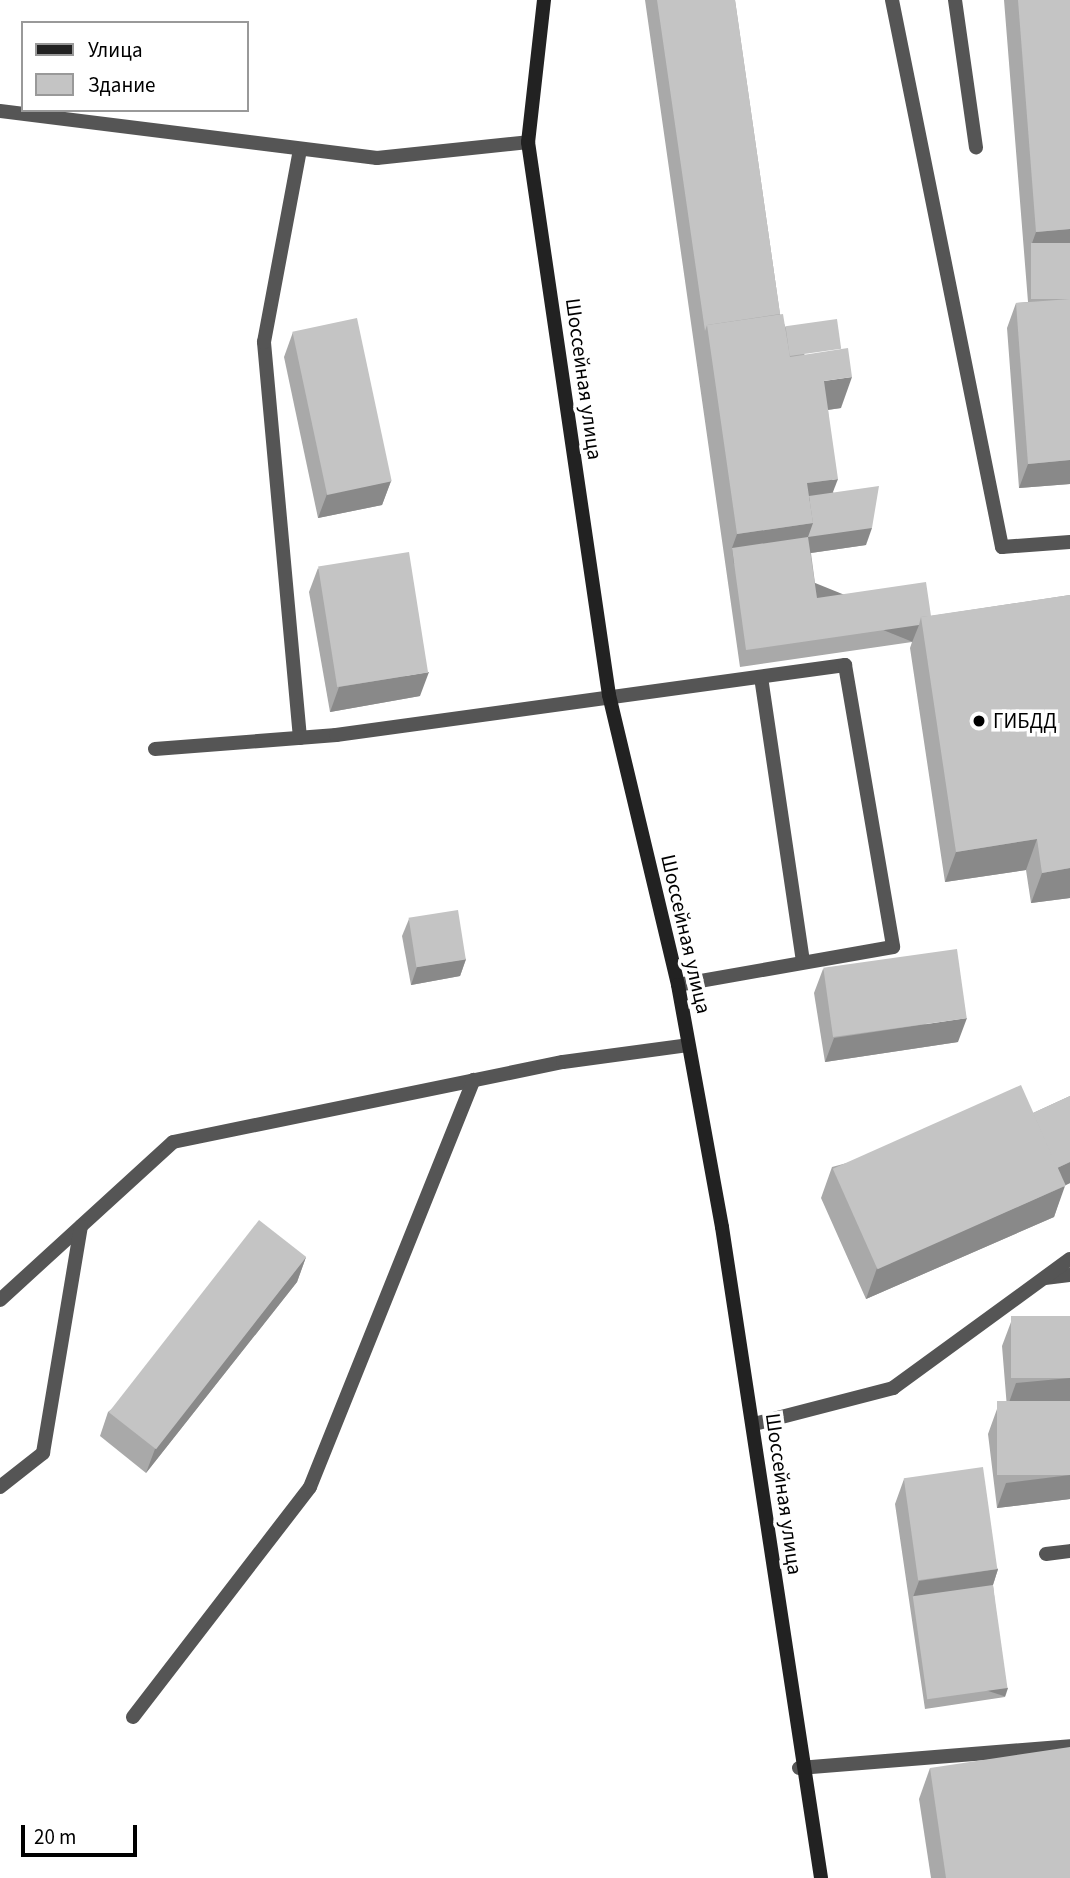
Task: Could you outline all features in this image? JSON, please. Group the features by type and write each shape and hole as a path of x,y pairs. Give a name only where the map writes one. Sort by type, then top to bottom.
{"main road":[{"name":"Шоссейная улица","path":"544,0 528,142 608,695 678,985 754,1424 799,1768 821,1878"}],"lane":[{"path":"892,0 1002,547 1070,542"},
{"path":"955,0 976,148"},
{"path":"0,111 377,159 528,142"},
{"path":"300,149 264,342 300,738"},
{"path":"155,749 300,738 845,665 892,947 803,960 678,985"},
{"path":"761,677 803,960"},
{"path":"0,1300 173,1142 474,1080 688,1045"},
{"path":"133,1717 310,1487 474,1080"},
{"path":"0,1488 43,1453 81,1226"},
{"path":"754,1424 893,1388 1070,1259"},
{"path":"1044,1278 1070,1275"},
{"path":"1046,1554 1070,1552"},
{"path":"799,1768 1070,1746"}],"building":[{"path":"657,0 735,0 780,314 707,325 705,331"},
{"path":"1018,0 1070,0 1070,229 1036,232"},
{"path":"1031,243 1070,243 1070,299 1031,299"},
{"path":"1070,299 1070,460 1028,464 1016,303"},
{"path":"783,314 790,357 848,348 852,377 824,381 838,479 807,483 813,523 737,534 707,325"},
{"path":"357,318 392,481 327,495 292,332"},
{"path":"837,319 841,349 790,356 786,326"},
{"path":"879,486 872,528 808,537 813,523 809,496"},
{"path":"808,537 817,598 926,582 931,616 921,617 919,625 746,650 732,548"},
{"path":"409,552 428,672 337,687 318,566"},
{"path":"1070,595 1070,868 1042,873 1037,839 956,852 921,617"},
{"path":"458,910 466,959 416,967 409,918"},
{"path":"957,949 967,1018 833,1037 823,968"},
{"path":"1021,1085 1066,1185 878,1269 833,1169"},
{"path":"1070,1096 1070,1162 1057,1168 1033,1113"},
{"path":"259,1220 306,1257 156,1449 109,1412"},
{"path":"1011,1316 1070,1316 1070,1378 1011,1378"},
{"path":"997,1401 1070,1401 1070,1475 997,1475"},
{"path":"983,1467 997,1569 918,1580 904,1478"},
{"path":"993,1585 1007,1688 927,1699 913,1596"},
{"path":"1070,1747 1070,1878 946,1878 930,1768"}],"place":[{"name":"ГИБДД","path":"979,721"}]}
